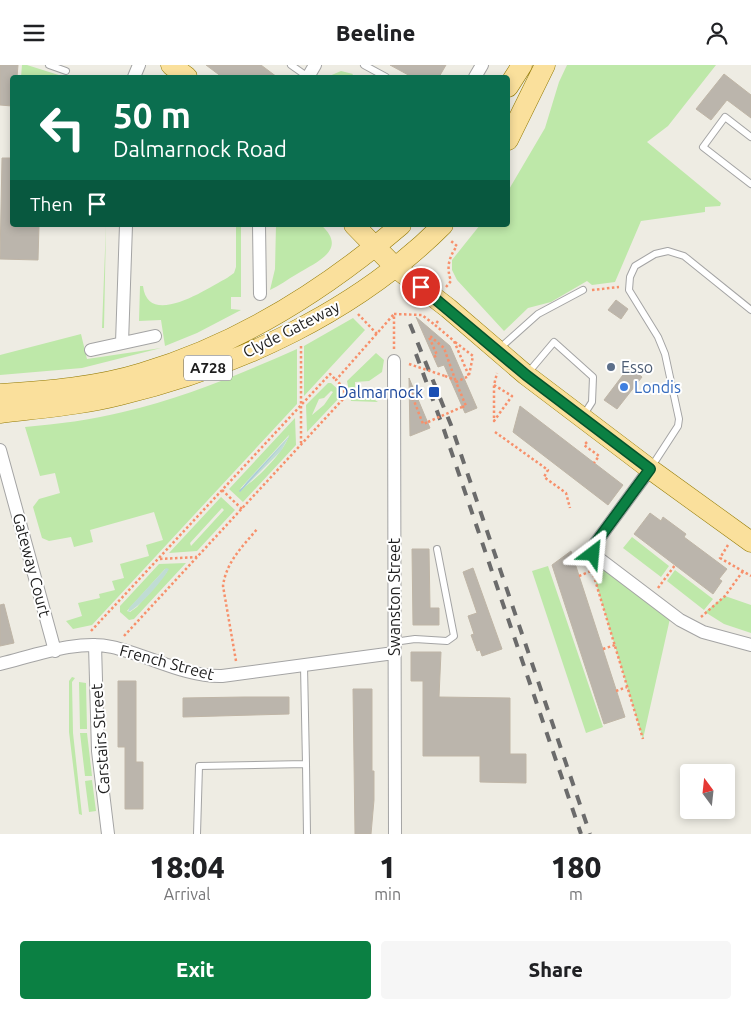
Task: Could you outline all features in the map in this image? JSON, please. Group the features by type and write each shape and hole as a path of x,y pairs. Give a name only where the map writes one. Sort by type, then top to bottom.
{"main road":[{"path":"171,65 184,75"},
{"path":"510,84 522,65"},
{"path":"510,136 545,65"},
{"path":"356,227 396,267 442,303 526,375 744,537"},
{"name":"Clyde Gateway","path":"0,394 36,392 105,382 141,374 180,361 227,339 294,303 376,246 399,227"},
{"name":"Clyde Gateway","path":"0,413 119,395 185,376 278,339 356,294 396,267 441,227"}],"street":[{"path":"122,343 126,227"},
{"path":"259,227 260,294"},
{"path":"91,350 155,336"},
{"name":"Swanston Street","path":"394,361 395,834"},
{"name":"Gateway Court","path":"0,450 55,651"},
{"path":"650,469 592,548 593,554 604,564 694,627 710,635 751,645"},
{"name":"French Street","path":"0,663 78,646 95,645 114,647 215,677 304,666 394,647"},
{"name":"Carstairs Street","path":"95,645 98,751 108,834"}],"lane":[{"path":"49,65 66,71"},
{"path":"291,65 305,75"},
{"path":"364,65 382,75"},
{"path":"751,137 725,117 703,147 748,181 751,171"},
{"path":"650,469 678,426 679,419 666,354 628,286 635,267 655,254 668,251 684,256 751,310"},
{"path":"499,353 538,314 583,291"},
{"path":"526,375 554,342 593,377 592,402 582,418"},
{"path":"394,647 415,639 447,641 454,636 438,549"},
{"path":"304,666 308,834"},
{"path":"197,834 199,766 306,764"}],"path":[{"path":"434,325 451,281 448,265 450,255 457,246 441,227"},
{"path":"583,291 628,286"},
{"path":"356,294 364,307 356,312 377,334"},
{"path":"394,315 394,361"},
{"path":"336,380 394,315 422,315 473,356 469,376"},
{"path":"418,426 466,406 444,348 430,336 437,355 434,357"},
{"path":"301,340 301,445"},
{"path":"454,341 469,376"},
{"path":"494,385 512,397 494,421 494,385 499,353"},
{"path":"409,364 456,381 469,376"},
{"path":"78,646 330,374 344,388 345,397 114,647"},
{"path":"418,386 411,393 423,425"},
{"path":"495,432 548,470 544,477 566,493 570,508"},
{"path":"222,490 242,509"},
{"path":"238,675 223,586 224,578 230,561 258,528"},
{"path":"717,561 744,537"},
{"path":"159,559 198,557"},
{"path":"720,558 751,576"},
{"path":"651,597 675,565"},
{"path":"592,571 644,739"},
{"path":"694,627 705,612 725,596 743,571"},
{"path":"603,649 615,645"},
{"path":"616,691 627,687"}],"green space":[{"path":"22,65 27,65 59,75 21,75"},
{"path":"567,65 716,65 668,126 647,142 721,203 720,206 705,207 705,212 641,221 615,282 592,285 587,281 551,302 528,308 504,331 457,280 452,270 452,260 478,227 510,227 510,188 545,128 559,82"},
{"path":"341,71 353,74 352,75 332,75"},
{"path":"106,227 106,227 104,328 102,328"},
{"path":"236,227 241,227 241,297 231,297 231,309 241,310 197,333 165,346 161,320 139,321 140,286 143,286 147,298 156,304 167,305 180,302 227,278 234,273 236,267"},
{"path":"276,227 323,227 329,234 332,242 327,254 270,290 275,269"},
{"path":"353,318 365,330 304,396 304,346"},
{"path":"81,334 87,359 161,348 82,368 0,375 0,355"},
{"path":"297,349 297,404 92,625 73,629 66,621 82,616 78,603 100,598 99,594 115,590 112,581 124,578 120,564 149,556 146,545 163,540 154,512 90,530 93,542 74,547 71,537 49,541 42,538 33,507 39,499 60,493 55,473 40,476 25,427 111,415 168,400 212,385"},
{"path":"376,353 384,360 382,372 369,381 355,382 355,395 369,396 378,402 351,401 347,381"},
{"path":"328,383 331,383 340,391 341,396 307,432 306,405","holes":["331,391 333,392 324,405 312,415 319,399 324,398"]},
{"path":"295,418 296,445 243,502 229,489","holes":["289,435 287,441 268,466 253,481 240,489"]},
{"path":"221,497 235,510 197,551 169,553","holes":["222,508 224,510 191,546 190,543"]},
{"path":"632,537 669,566 661,577 623,548"},
{"path":"186,563 134,619 129,620 120,612 120,606 159,564","holes":["165,569 167,572 137,607 130,612 127,611"]},
{"path":"604,564 671,614 643,739 592,570"},
{"path":"548,566 603,727 586,733 532,571"},
{"path":"675,570 713,599 704,610 667,581"},
{"path":"725,596 751,605 751,633 724,624 705,612"},
{"path":"72,677 75,678 72,682 73,733 82,815 79,814 69,732 69,681"},
{"path":"79,682 86,683 87,729 80,729"},
{"path":"80,733 87,733 92,776 85,776"},
{"path":"92,780 96,811 89,812 85,781"}],"shaded area":[{"path":"290,435 281,451 240,492 247,481"},
{"path":"290,436 240,492 239,491"},
{"path":"166,568 169,569 166,574 144,600 128,612 129,608"}],"building":[{"path":"0,65 18,65 17,75 10,75 10,106 0,105"},
{"path":"206,65 261,65 274,75 219,75"},
{"path":"390,65 446,65 440,75 408,75"},
{"path":"724,74 751,95 751,118 727,100 711,120 696,109"},
{"path":"2,158 10,158 10,227 39,227 38,260 0,259"},
{"path":"616,300 628,309 621,319 608,310"},
{"path":"416,317 450,346 477,408 465,413 444,365 438,367"},
{"name":"Londis","path":"629,367 642,377 617,409 604,400"},
{"path":"409,378 430,428 410,436"},
{"path":"520,406 623,485 608,505 513,432"},
{"path":"650,513 661,521 663,517 686,534 684,537 727,569 719,579 722,581 713,594 634,534"},
{"path":"412,549 429,549 430,608 439,608 439,625 413,625"},
{"path":"571,551 625,717 604,724 552,565"},
{"path":"473,568 502,649 482,656 480,650 477,651 471,635 474,634 468,616 477,613 463,572"},
{"path":"4,604 14,643 0,646 0,605"},
{"path":"411,652 441,652 439,697 510,698 510,754 526,754 526,783 480,782 480,756 423,756 423,681 411,681"},
{"path":"118,681 136,681 136,762 143,762 143,809 125,809 125,747 118,747"},
{"path":"353,689 372,689 374,800 371,834 355,834"},
{"path":"289,697 289,714 183,717 183,698"}],"railway":[{"path":"410,324 451,425 590,834"},
{"path":"416,354 444,430 581,834"}],"place":[{"name":"Esso","path":"611,367"},
{"name":"Londis","path":"624,387"},
{"name":"Dalmarnock","path":"434,392"}],"route":[{"path":"421,287 526,375 650,469 608,529 592,548 593,554"}]}
